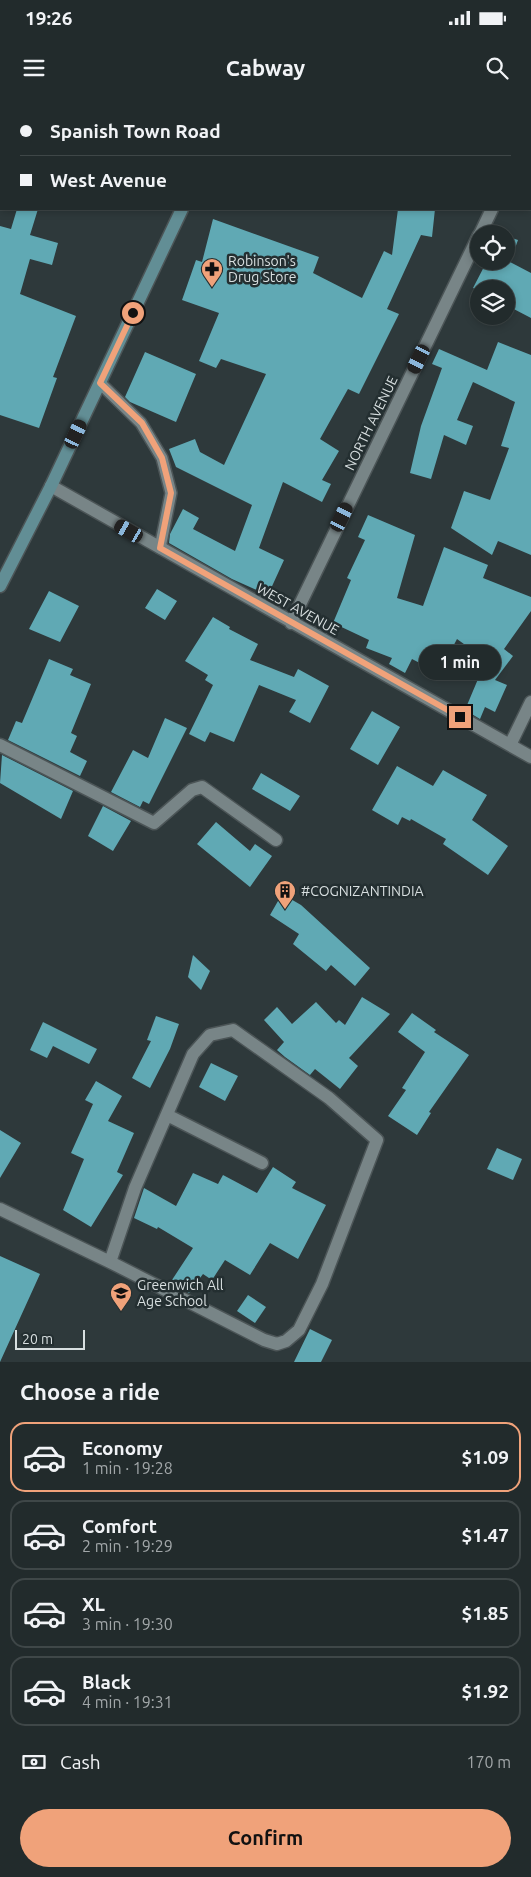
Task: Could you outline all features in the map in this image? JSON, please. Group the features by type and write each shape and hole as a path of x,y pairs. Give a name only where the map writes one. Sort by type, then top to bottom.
{"main road":[{"path":"0,586 2,574 51,486 182,210"}],"street":[{"name":"NORTH AVENUE","path":"484,225 492,210"},
{"name":"NORTH AVENUE","path":"291,623 470,254"},
{"name":"WEST AVENUE","path":"51,486 531,757"},
{"path":"510,745 531,702"},
{"path":"0,745 154,823 192,790 202,787 276,840"},
{"path":"0,1209 264,1340 277,1344 286,1341 299,1330 322,1284 377,1140 329,1098 234,1030 210,1035 193,1054 135,1188 110,1262"},
{"path":"167,1115 262,1163"}],"lane":[{"path":"100,383 142,423 162,458 171,493 160,548"}],"building":[{"path":"17,210 38,210 30,235 58,243 52,265 30,259 20,294 76,316 53,377 57,378 39,428 0,415 0,226 11,229"},
{"path":"398,210 435,210 432,237 421,235 387,309 399,314 359,394 348,389 320,439 339,451 322,480 331,484 322,502 283,482 259,548 284,560 268,595 232,579 169,543 170,534 183,509 199,518 193,529 235,551 252,505 176,467 169,449 195,439 200,452 224,465 266,374 221,359 216,368 199,361 219,313 182,300 196,260 202,262 213,219 319,257 313,273 362,298 384,251 392,255"},
{"path":"515,265 531,273 531,318 515,310 515,280 477,280 482,270 515,270"},
{"path":"498,342 531,355 531,555 498,541 492,555 451,528 464,491 490,500 509,448 501,446 515,402 473,382 457,420 473,426 466,445 444,435 431,479 410,473 421,426 442,368 432,364 439,349 487,370"},
{"path":"145,352 196,374 176,422 130,402 125,397"},
{"path":"368,515 415,535 397,598 423,606 444,547 488,565 483,578 531,597 531,611 504,649 513,656 495,680 507,685 495,712 485,707 480,719 465,710 486,660 457,639 439,673 412,659 405,673 389,664 392,658 366,648 369,640 333,623 351,580 347,578 365,540 358,537"},
{"path":"157,589 177,601 165,620 145,608"},
{"path":"49,591 79,606 60,642 29,629"},
{"path":"213,617 230,627 229,629 258,644 250,660 294,677 298,669 329,686 310,723 289,712 296,700 259,685 234,742 210,732 205,742 189,734 213,685 205,680 208,675 185,661"},
{"path":"49,659 73,669 70,675 91,684 71,733 77,736 70,752 87,761 80,776 8,740 16,721 22,723"},
{"path":"372,711 400,727 378,765 350,749"},
{"path":"165,718 187,728 149,804 143,801 140,807 111,792 133,750 148,758"},
{"path":"2,755 73,791 61,819 0,783"},
{"path":"397,766 433,786 443,770 487,795 472,820 508,846 488,875 443,844 446,839 411,819 410,821 402,817 398,825 372,810"},
{"path":"261,773 300,796 290,811 252,789"},
{"path":"103,806 131,821 113,851 88,836"},
{"path":"216,822 250,851 255,844 272,856 250,887 197,844"},
{"path":"282,894 301,905 370,968 355,986 331,965 326,971 293,944 299,934 270,915"},
{"path":"193,955 210,971 201,990 188,977"},
{"path":"362,997 390,1014 349,1058 358,1066 340,1089 315,1069 310,1075 277,1050 284,1042 264,1020 277,1007 292,1024 316,1002 336,1023 339,1020 345,1025"},
{"path":"412,1013 436,1030 434,1032 469,1055 429,1112 431,1113 417,1135 388,1116 406,1090 402,1088 425,1052 398,1032"},
{"path":"156,1016 179,1024 170,1049 150,1088 132,1078 151,1041 147,1040"},
{"path":"43,1022 97,1049 89,1064 53,1046 47,1058 30,1050"},
{"path":"211,1063 238,1076 225,1101 199,1087"},
{"path":"96,1081 122,1096 108,1121 134,1133 117,1172 123,1175 91,1227 63,1210 84,1159 71,1153 93,1104 85,1100"},
{"path":"0,1130 21,1143 0,1178"},
{"path":"497,1148 522,1159 513,1180 487,1169"},
{"path":"273,1167 296,1182 292,1188 326,1205 298,1259 270,1243 250,1275 225,1260 212,1280 203,1274 189,1293 170,1283 193,1248 158,1227 157,1229 134,1218 144,1188 176,1206 193,1173 218,1184 223,1175 257,1193"},
{"path":"0,1256 40,1274 0,1362"},
{"path":"248,1295 266,1307 255,1323 237,1311"},
{"path":"310,1329 332,1340 321,1362 294,1362"}],"place":[{"name":"Robinson's Drug Store","path":"212,288"},
{"name":"#COGNIZANTINDIA","path":"285,910"},
{"name":"Greenwich All Age School","path":"121,1312"}],"route":[{"path":"133,313 100,383 142,423 162,458 171,493 160,548 460,717"}]}
